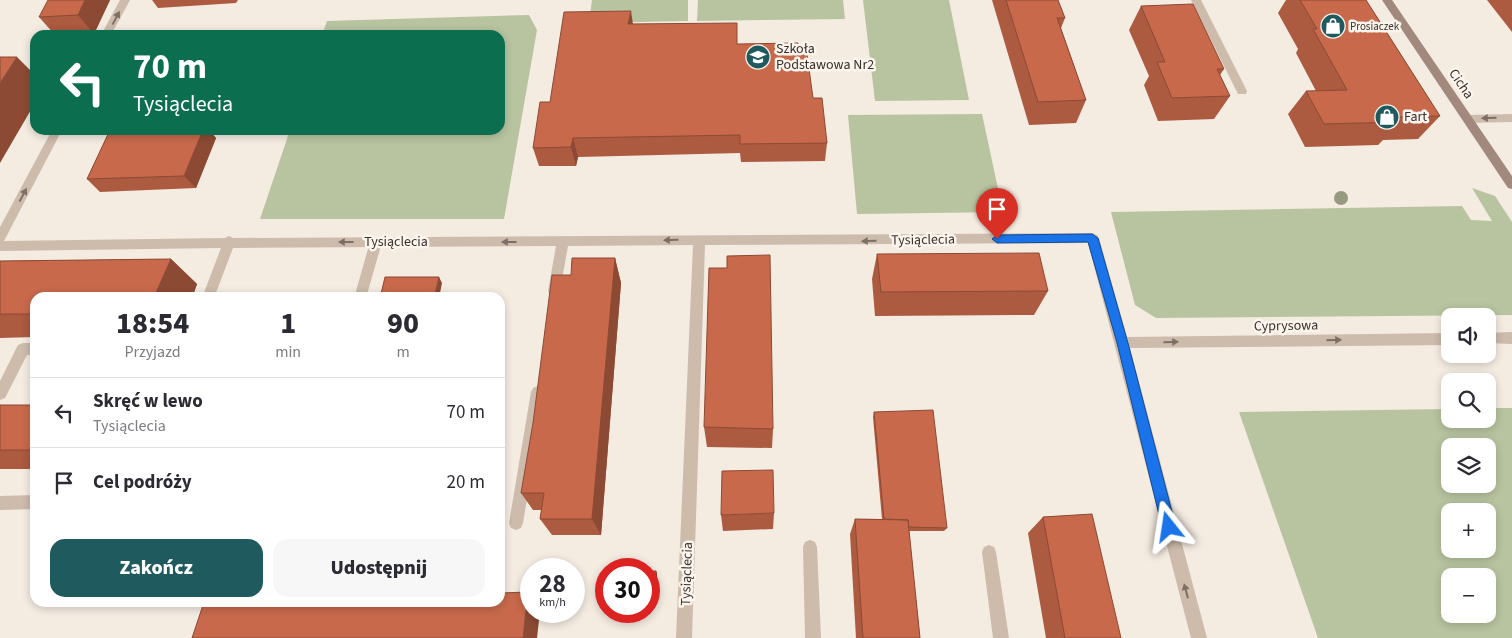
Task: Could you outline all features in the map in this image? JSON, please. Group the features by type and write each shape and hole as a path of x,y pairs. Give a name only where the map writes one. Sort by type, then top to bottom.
{"street":[{"path":"109,30 125,0"},
{"path":"1196,0 1242,91"},
{"name":"Cicha","path":"1387,0 1512,185"},
{"path":"1467,119 1512,118"},
{"path":"0,238 54,135"},
{"name":"Tysiąclecia","path":"0,246 229,241 845,241 1092,238 1122,343 1198,638"},
{"name":"Tysiąclecia","path":"684,638 699,240"},
{"path":"210,292 229,241"},
{"path":"553,300 562,241"},
{"path":"362,292 376,242"},
{"path":"1496,338 1512,338"},
{"name":"Cyprysowa","path":"1122,343 1441,339"},
{"path":"0,394 23,349 30,349"},
{"path":"516,523 540,377"},
{"path":"0,503 30,502"},
{"path":"810,547 813,638"},
{"path":"989,552 1001,638"}],"green space":[{"path":"592,0 688,0 688,21 589,23"},
{"path":"698,0 843,0 845,19 697,21"},
{"path":"863,0 949,0 969,100 875,101"},
{"path":"529,15 537,30 504,219 260,219 288,135 505,135 505,30 324,30 327,21"},
{"path":"982,114 1003,212 857,214 848,115"},
{"path":"1472,188 1495,196 1512,222 1512,315 1496,315 1496,308 1441,308 1441,316 1156,318 1135,305 1111,212 1462,206 1471,220 1492,221"},
{"path":"1496,408 1512,408 1512,638 1318,638 1239,412 1441,409 1441,428 1496,428"}],"building":[{"path":"48,0 85,0 78,15 39,17"},
{"path":"1006,0 1058,0 1065,18 1057,18 1086,100 1038,102"},
{"path":"1300,0 1366,0 1440,116 1396,117 1399,122 1324,124 1306,91 1347,90 1313,29 1317,29"},
{"path":"1193,4 1224,69 1217,69 1230,96 1172,98 1157,62 1165,62 1141,6"},
{"path":"631,11 628,24 737,23 737,44 798,43 799,54 807,54 813,98 822,98 827,143 740,144 740,135 573,138 571,147 533,148 540,102 550,102 564,12"},
{"path":"0,57 17,57 0,83"},
{"path":"108,135 201,135 184,176 87,179"},
{"path":"1039,253 1048,291 881,292 877,254"},
{"path":"770,255 773,429 704,427 709,268 727,268 727,256"},
{"path":"572,258 615,258 592,519 540,519 544,493 521,493 533,423 552,275 571,275"},
{"path":"171,259 156,292 30,292 30,314 0,314 0,261"},
{"path":"385,277 439,277 435,292 381,292"},
{"path":"0,405 30,405 30,450 0,450"},
{"path":"933,410 947,528 909,527 908,520 884,519 874,412"},
{"path":"773,470 774,513 721,515 722,471"},
{"path":"1092,514 1121,638 1065,638 1043,517"},
{"path":"855,519 908,520 920,638 863,638"},
{"path":"520,592 520,623 525,623 523,638 192,638 202,607 505,607 505,593"}],"place":[{"name":"Prosiaczek","path":"1333,26"},
{"name":"Szkoła Podstawowa Nr2","path":"758,57"},
{"name":"Fart","path":"1387,117"}],"route":[{"path":"997,239 1092,238 1122,343 1169,527"}]}
